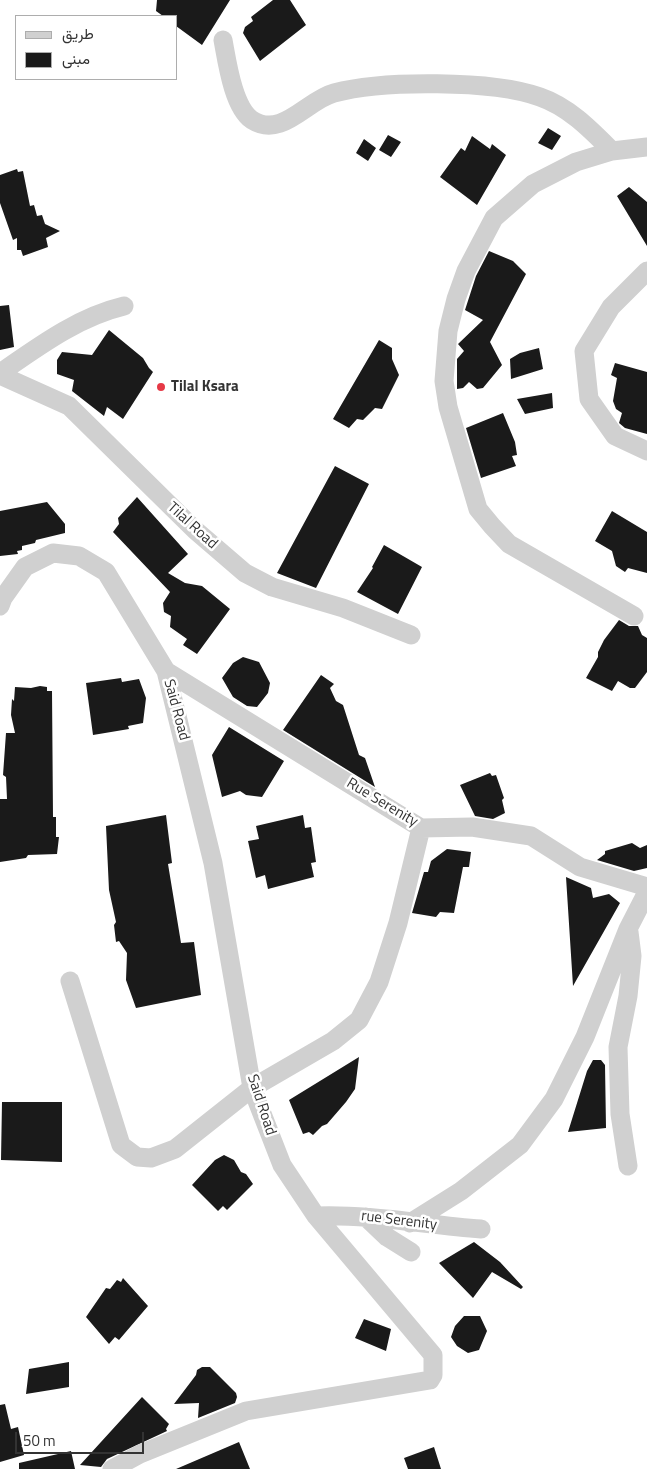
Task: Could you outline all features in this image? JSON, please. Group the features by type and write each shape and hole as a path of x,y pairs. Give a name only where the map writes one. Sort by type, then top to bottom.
{"street":[{"path":"223,40 233,85 243,110 252,120 263,124 272,126 283,123 313,102 333,93 381,86 480,85 516,90 540,97 557,105 588,127 612,151"},
{"path":"634,616 509,544 478,509 448,407 444,381 448,331 456,298 466,271 494,218 533,184 576,162 612,151 647,147"},
{"path":"647,272 611,307 584,351 589,399 615,436 647,451"},
{"path":"0,374 62,332 100,312 124,306"},
{"name":"Tilal Road","path":"0,374 70,406 195,530 245,573 272,587 342,608 411,634"},
{"name":"Said Road","path":"0,606 3,598 25,566 53,553 79,556 106,572 166,671 212,863 252,1088 282,1165 316,1216 433,1355 434,1375 430,1380 246,1411 140,1454 112,1469"},
{"name":"Rue Serenity","path":"166,671 421,828 472,827 531,836 580,867 647,887"},
{"path":"70,981 121,1146 137,1157 151,1158 175,1150 252,1088 333,1041 359,1020 379,982 398,923 421,828"},
{"name":"Rue Serenity","path":"410,1223 461,1191 520,1145 554,1099 585,1037 628,929 647,892"},
{"path":"628,929 632,956 628,996 618,1047 620,1114 628,1166"},
{"name":"rue Serenity","path":"316,1216 366,1217 481,1229"},
{"path":"366,1217 387,1237 411,1252"}],"building":[{"path":"157,0 230,0 202,45 178,27 178,15 162,15 156,11"},
{"path":"273,0 290,0 306,25 260,61 243,33 245,27 253,21 251,17"},
{"path":"548,128 561,136 552,150 538,143"},
{"path":"388,135 401,142 391,157 379,150"},
{"path":"472,136 490,149 492,144 506,155 477,205 440,177 461,148 465,151"},
{"path":"364,139 376,148 368,161 356,153"},
{"path":"17,169 18,172 23,171 30,206 34,205 37,216 42,215 45,224 60,231 46,238 48,247 23,256 21,250 17,250 17,238 13,240 0,203 0,175"},
{"path":"629,187 647,202 647,246 617,196"},
{"path":"489,251 513,261 526,274 490,342 502,365 483,388 477,389 469,382 463,388 457,389 457,359 464,351 458,344 483,320 465,310 476,276"},
{"path":"9,305 14,347 0,350 0,306"},
{"path":"109,330 143,358 153,372 123,419 107,407 104,416 72,391 74,380 57,374 57,360 62,352 92,355"},
{"path":"379,340 392,348 392,359 399,375 382,409 375,408 363,420 357,419 349,428 333,419"},
{"path":"539,348 543,369 511,379 510,359 520,353"},
{"path":"615,363 647,372 647,434 625,428 619,423 622,413 616,409 613,401 617,378 611,375"},
{"path":"552,393 553,408 525,414 517,399"},
{"path":"503,413 515,442 517,455 512,456 516,466 481,478 466,428"},
{"path":"335,466 369,484 316,588 277,573"},
{"path":"137,497 188,554 168,573 185,583 202,586 230,609 197,654 183,645 187,639 170,627 171,616 164,612 163,603 170,592 113,532 119,524 118,518"},
{"path":"47,502 65,524 65,533 36,540 35,543 22,546 22,550 17,551 18,554 0,556 0,511"},
{"path":"612,511 647,532 647,573 628,568 625,572 616,566 612,551 595,541"},
{"path":"384,545 422,567 398,614 357,592 373,568"},
{"path":"619,620 629,626 638,626 642,635 647,638 647,672 635,688 630,688 618,681 612,691 586,678 598,657 598,652 604,640"},
{"path":"243,657 259,662 270,683 268,693 257,707 247,706 233,697 222,678 233,663"},
{"path":"321,675 334,684 330,688 336,701 343,705 359,755 365,758 375,787 283,730"},
{"path":"121,678 122,682 139,679 146,698 143,723 128,726 129,729 93,735 86,683"},
{"path":"15,687 31,688 47,687 47,691 52,691 53,817 56,817 56,837 59,837 57,854 28,855 26,858 0,862 0,799 7,799 6,777 3,775 6,733 15,733 11,715 12,699 14,701"},
{"path":"229,727 284,761 262,797 246,795 240,791 222,797 212,755"},
{"path":"490,773 492,776 496,775 504,798 502,800 505,813 493,819 475,816 460,785"},
{"path":"166,815 172,863 168,864 181,943 194,942 201,995 136,1008 126,980 127,953 119,941 116,942 114,925 116,922 109,890 106,826"},
{"path":"303,815 305,828 311,827 316,862 311,863 314,877 268,889 265,875 256,878 248,841 259,839 256,826"},
{"path":"632,843 640,848 647,845 647,868 634,871 597,860 605,854 605,851"},
{"path":"447,849 471,852 469,867 463,867 454,913 440,912 436,917 412,913 424,872 428,872 431,861"},
{"path":"566,877 591,888 593,898 609,894 620,903 573,986"},
{"path":"359,1057 355,1089 346,1102 327,1124 322,1126 313,1135 309,1132 303,1134 289,1100"},
{"path":"593,1060 601,1060 605,1065 606,1128 568,1132 587,1071"},
{"path":"2,1102 62,1102 62,1162 1,1160"},
{"path":"224,1155 234,1160 241,1172 246,1174 253,1184 227,1210 223,1206 218,1211 192,1185 215,1160"},
{"path":"474,1242 500,1262 523,1287 521,1289 492,1272 473,1298 439,1263"},
{"path":"123,1278 148,1306 119,1340 115,1337 109,1344 86,1317 106,1288 110,1289 117,1280 121,1282"},
{"path":"464,1316 480,1316 487,1331 479,1350 468,1353 457,1346 451,1337 455,1326"},
{"path":"364,1319 391,1329 386,1351 355,1338"},
{"path":"69,1362 69,1387 26,1394 29,1369"},
{"path":"202,1367 210,1367 236,1393 237,1397 235,1403 198,1418 199,1403 174,1404 196,1375 197,1370"},
{"path":"142,1397 169,1424 166,1429 167,1431 107,1459 101,1467 80,1465"},
{"path":"5,1404 11,1429 18,1427 24,1455 0,1462 0,1405"},
{"path":"239,1442 250,1469 176,1469"},
{"path":"434,1447 441,1469 408,1469 404,1458"},
{"path":"71,1451 75,1469 19,1469 19,1463"}],"place":[{"name":"Tilal Ksara","path":"161,387"}]}
